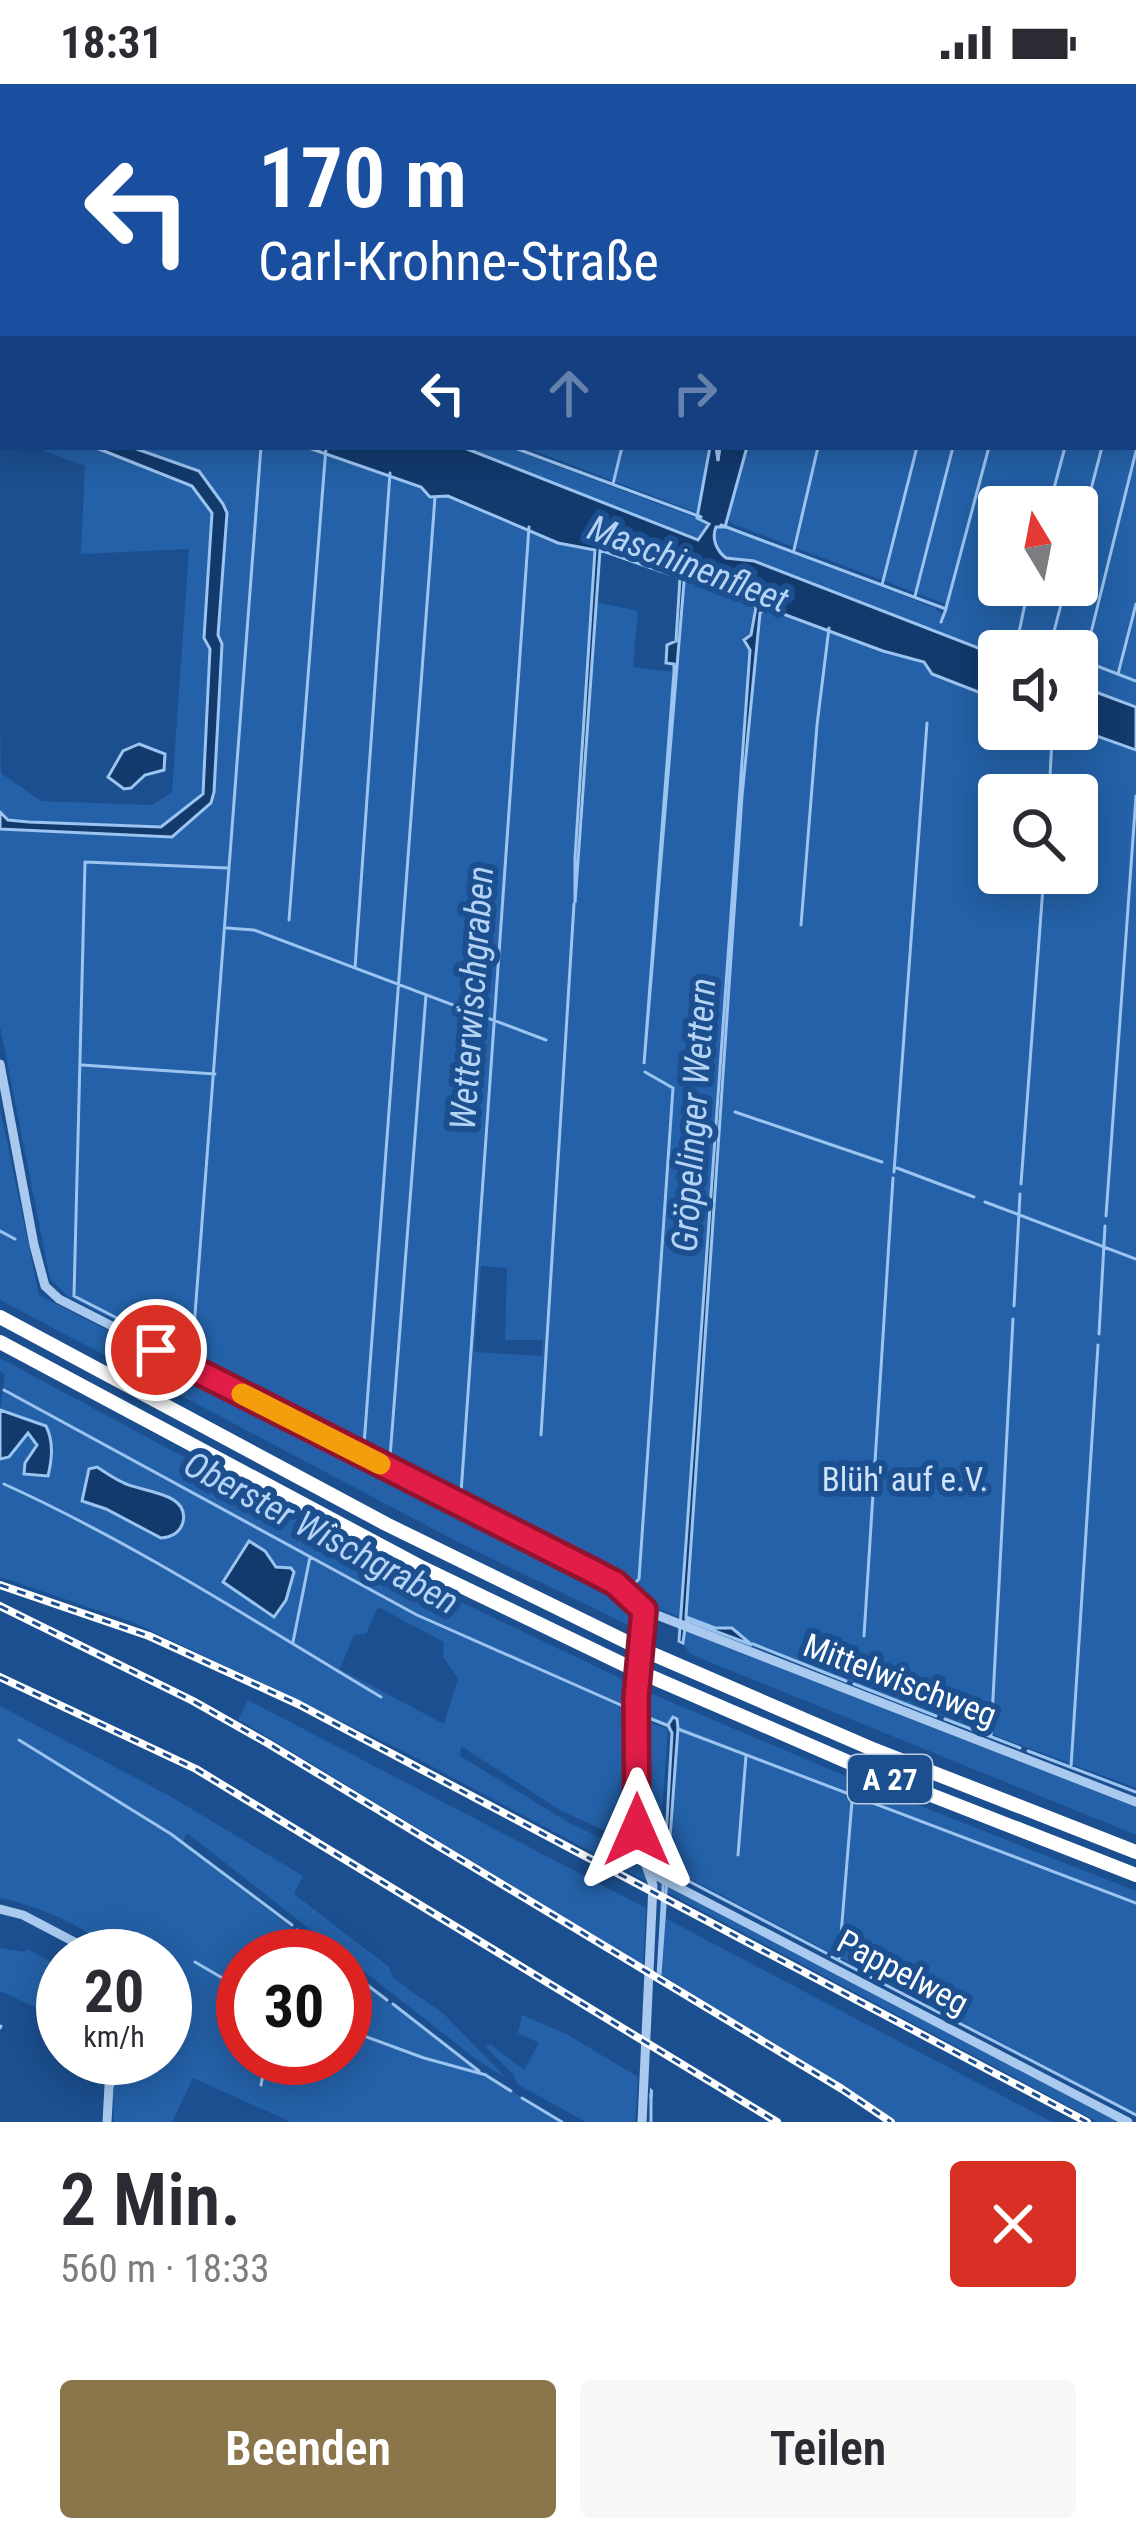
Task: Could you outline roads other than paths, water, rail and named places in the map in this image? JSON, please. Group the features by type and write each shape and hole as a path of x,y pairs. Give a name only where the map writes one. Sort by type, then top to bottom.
{"highway":[{"name":"A 27","path":"0,1317 386,1524 631,1644 870,1748 1136,1852"},
{"name":"A 27","path":"0,1342 419,1566 646,1675 862,1768 1136,1875"}],"street":[{"name":"Mittelwischweg","path":"0,1064 34,1245 45,1286 59,1299 615,1583 644,1610 1136,1802"},
{"path":"642,2122 659,1875 641,1852 635,1810 636,1698 644,1610"},
{"name":"Pappelweg","path":"659,1875 1128,2122"},
{"path":"0,1909 50,1929"},
{"path":"107,2122 109,2085"}],"water":[{"path":"102,450 140,450 199,471 227,513 211,803 172,837 0,829 0,812 8,820 29,822 161,827 203,794 210,649 204,638 212,513 192,486"},
{"name":"Maschinenfleet","path":"315,450 470,450 698,540 709,524 697,518 709,450 716,450 718,461 720,450 746,450 725,527 715,531 716,544 726,558 754,561 978,648 978,692 932,674 924,662 767,608 760,613 742,796 686,1617 715,1628 732,1628 752,1645 686,1620 683,1643 679,1641 750,650 744,640 751,635 756,607 737,596 687,579 684,582 644,1064 674,672 674,664 666,663 667,645 676,641 680,578 600,550 575,903 595,550 558,543 448,496 430,497 421,487"},
{"path":"1098,693 1136,707 1136,750 1098,736"},
{"path":"139,744 165,754 164,770 145,775 124,789 108,777 123,751"},
{"path":"0,1410 46,1426 51,1451 48,1476 24,1474 37,1445 28,1433 9,1457 0,1459"},
{"path":"97,1467 122,1482 171,1498 183,1512 180,1529 161,1538 82,1501 89,1469"},
{"path":"249,1541 265,1551 276,1567 294,1572 286,1600 274,1617 223,1582"},
{"path":"673,1717 678,1728 651,2098 672,1733 668,1725"}],"waterway":[{"path":"192,1354 261,450"},
{"path":"289,920 326,450"},
{"path":"520,450 701,517"},
{"path":"613,484 621,450"},
{"path":"794,550 817,450"},
{"path":"882,585 916,450"},
{"path":"915,596 952,450"},
{"path":"946,608 988,450"},
{"path":"1055,486 1064,450"},
{"path":"1092,486 1101,450"},
{"path":"1092,630 1136,451"},
{"path":"355,968 390,473"},
{"path":"364,1445 435,497"},
{"path":"721,525 946,609 941,622"},
{"name":"Wetterwischgraben","path":"461,1493 529,527"},
{"path":"1118,674 1136,604"},
{"path":"1019,630 1025,606"},
{"path":"1054,630 1061,606"},
{"path":"801,925 829,628"},
{"path":"1098,666 1136,681"},
{"path":"894,1172 927,723"},
{"path":"1050,774 1051,750"},
{"path":"1106,1216 1136,796"},
{"path":"227,868 85,862 74,1296 497,1513"},
{"path":"1021,1184 1042,894"},
{"path":"541,1435 574,904"},
{"path":"227,928 254,930 546,1040"},
{"path":"390,1457 426,995"},
{"path":"82,1065 215,1074"},
{"path":"594,1564 635,1583 639,1579 673,1088 645,1072"},
{"path":"735,1112 882,1162"},
{"path":"897,1168 974,1197"},
{"path":"864,1636 893,1178"},
{"path":"1014,1306 1020,1194"},
{"path":"985,1202 1136,1259"},
{"path":"1099,1334 1105,1226"},
{"path":"0,1231 15,1239"},
{"path":"991,1736 1013,1319"},
{"path":"1071,1767 1098,1345"},
{"name":"Oberster Wischgraben","path":"4,1390 417,1615 623,1706"},
{"path":"4,1484 149,1558 381,1697"},
{"path":"505,1518 583,1557"},
{"path":"293,1642 310,1557"},
{"path":"753,1644 846,1681"},
{"path":"854,1684 936,1716"},
{"name":"Oberster Wischgraben","path":"649,1718 669,1726"},
{"path":"945,1719 1020,1748"},
{"name":"Oberster Wischgraben","path":"678,1729 1136,1903"},
{"path":"19,1740 171,1834 292,1925"},
{"path":"1028,1751 1136,1792"},
{"path":"738,1855 746,1756"},
{"path":"839,1959 852,1801"},
{"path":"677,1875 826,1953"},
{"path":"832,1957 1136,2115"},
{"path":"195,1962 216,1974"},
{"path":"372,1989 387,2000"},
{"path":"393,2004 479,2071"},
{"path":"372,2039 486,2075"},
{"path":"487,2076 511,2091"},
{"name":"Gröpelinger Wettern","path":"651,2094 651,2122"},
{"path":"522,2098 562,2122"}],"railway":[{"path":"0,1585 149,1636 298,1704 1087,2122"},
{"path":"0,1606 269,1744 891,2122"},
{"path":"0,1677 196,1769 777,2122"}],"park label":[{"name":"Blüh' auf e.V.","path":"905,1479"}]}
